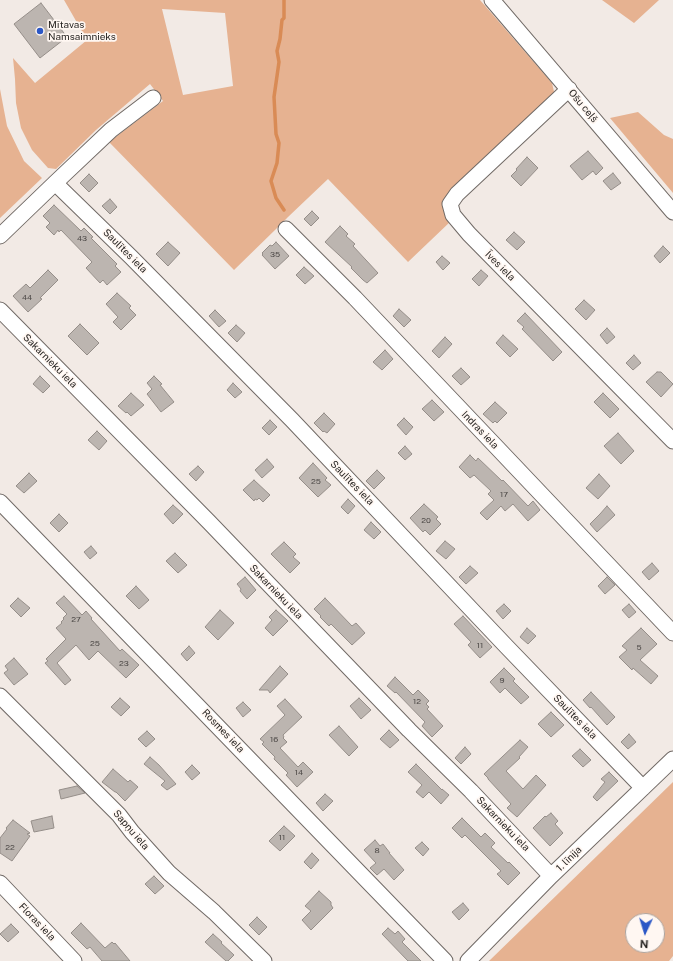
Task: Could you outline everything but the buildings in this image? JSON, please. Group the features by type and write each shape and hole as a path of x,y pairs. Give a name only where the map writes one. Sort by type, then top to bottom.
{"street":[{"name":"Ošu ceļš","path":"492,0 673,212"},
{"name":"Īves iela","path":"569,90 457,194 450,204 453,215 468,234 673,441"},
{"path":"0,236 111,130 153,98"},
{"name":"Saulītes iela","path":"55,183 131,257 286,415 643,788"},
{"name":"Indras iela","path":"286,229 355,298 673,633"},
{"name":"Sakarnieku iela","path":"0,310 209,522 409,730 471,791 551,876"},
{"name":"Rosmes iela","path":"0,502 445,961"},
{"name":"Sapņu iela","path":"0,696 119,815 168,873 214,912 264,961"},
{"name":"1. līnija","path":"471,960 551,876 673,759"},
{"name":"Floras iela","path":"0,883 74,961"}],"shaded area":[{"path":"64,0 480,0 552,83 555,96 442,202 451,221 408,262 328,179 234,270 109,142 163,101 150,84 96,130 56,169 48,168 32,150 21,128 16,103 13,58 35,83 87,40","holes":["162,9 225,13 233,86 183,95"]},
{"path":"602,0 659,0 634,23"},
{"path":"0,89 7,126 24,161 42,178 0,218"},
{"path":"638,112 664,135 673,139 673,193 610,118"},
{"path":"673,782 673,956 669,961 489,961"}],"waterway":[{"path":"284,0 284,18 282,20 277,51 279,62 274,97 276,134 279,143 277,163 271,181 276,198 284,210"}],"place":[{"name":"Mītavas Namsaimnieks","path":"40,31"}]}
